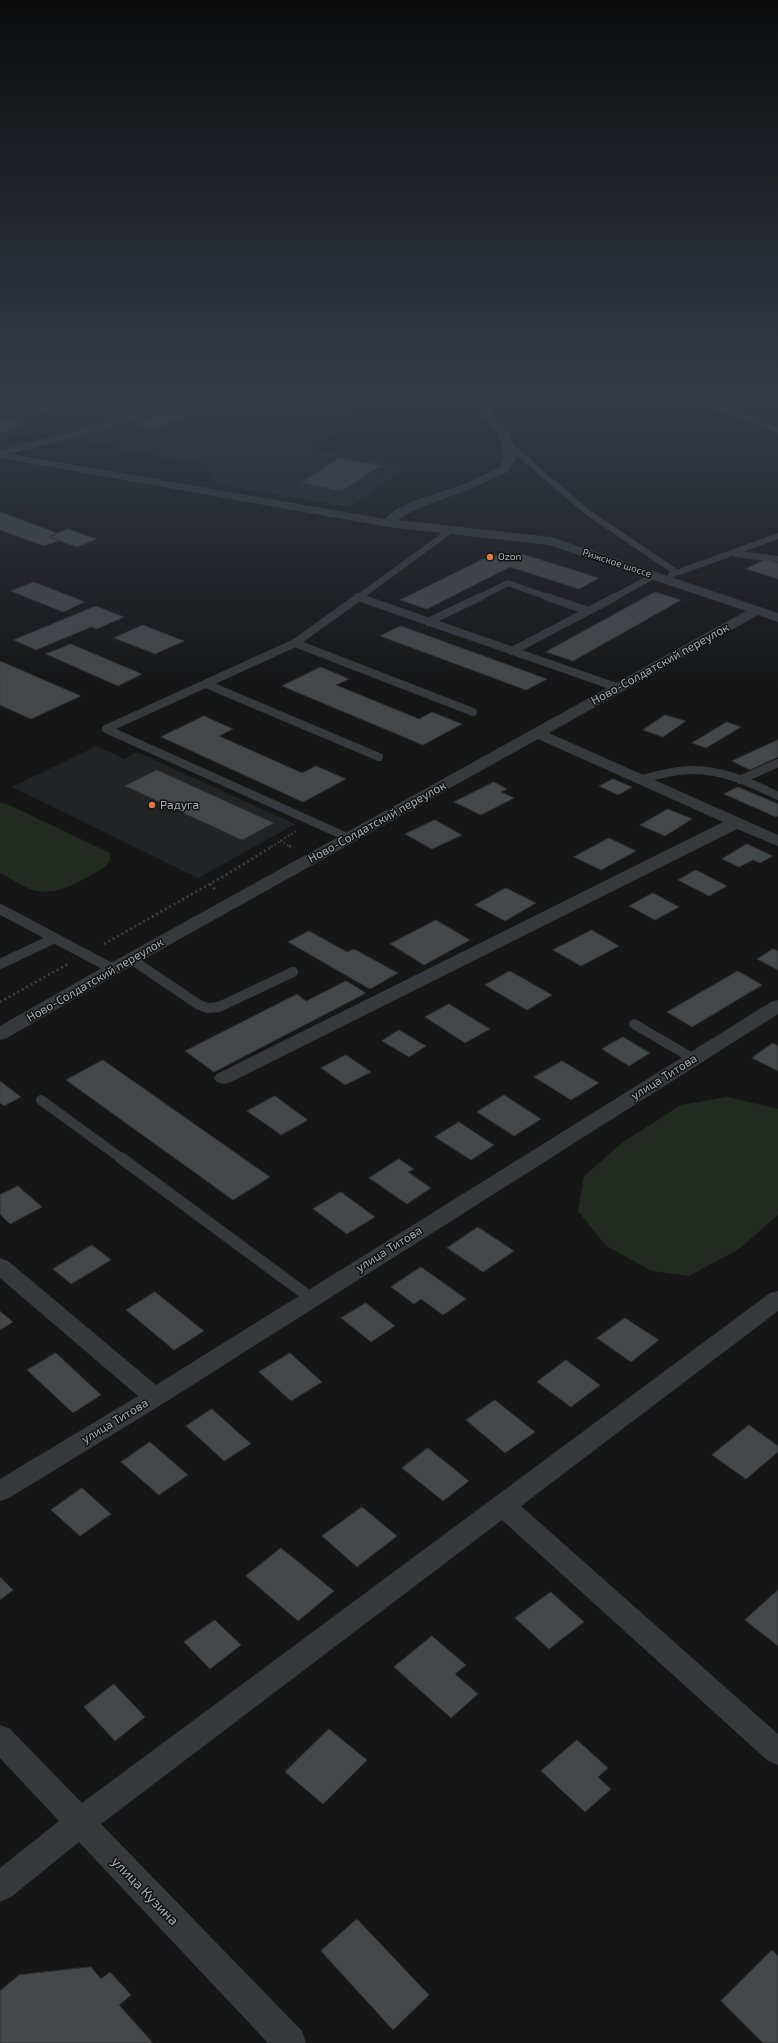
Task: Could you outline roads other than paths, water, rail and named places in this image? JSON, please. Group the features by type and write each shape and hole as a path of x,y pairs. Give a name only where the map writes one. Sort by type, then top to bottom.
{"street":[{"name":"Рижское шоссе","path":"221,493 388,523 551,541 778,618"},
{"path":"388,523 399,514 418,504 447,493"},
{"name":"Ново-Солдатский переулок","path":"0,1034 113,969 756,611"},
{"path":"537,733 778,841"},
{"path":"224,1078 737,822"},
{"name":"улица Титова","path":"0,1491 155,1397 778,1006"},
{"path":"0,1266 155,1397"},
{"path":"0,1887 79,1823 778,1299"},
{"path":"503,1505 778,1752"},
{"name":"улица Кузина","path":"0,1738 79,1823 290,2043"}],"lane":[{"path":"565,493 587,512 676,572"},
{"path":"349,838 106,730 295,643 450,531"},
{"path":"512,651 589,610 659,577 778,536"},
{"path":"731,553 778,559"},
{"path":"428,622 508,583 589,610"},
{"path":"358,597 619,688"},
{"path":"295,643 473,712"},
{"path":"206,684 379,757"},
{"path":"740,780 778,763"},
{"path":"641,779 672,772 699,770 740,780 778,796"},
{"path":"0,909 113,969"},
{"path":"0,964 55,938"},
{"path":"131,959 199,1005 208,1008 219,1007 293,972"},
{"path":"634,1024 694,1059"},
{"path":"42,1100 311,1298"}],"place":[{"name":"Ozon","path":"490,557"},
{"name":"Радуга","path":"152,805"}]}
